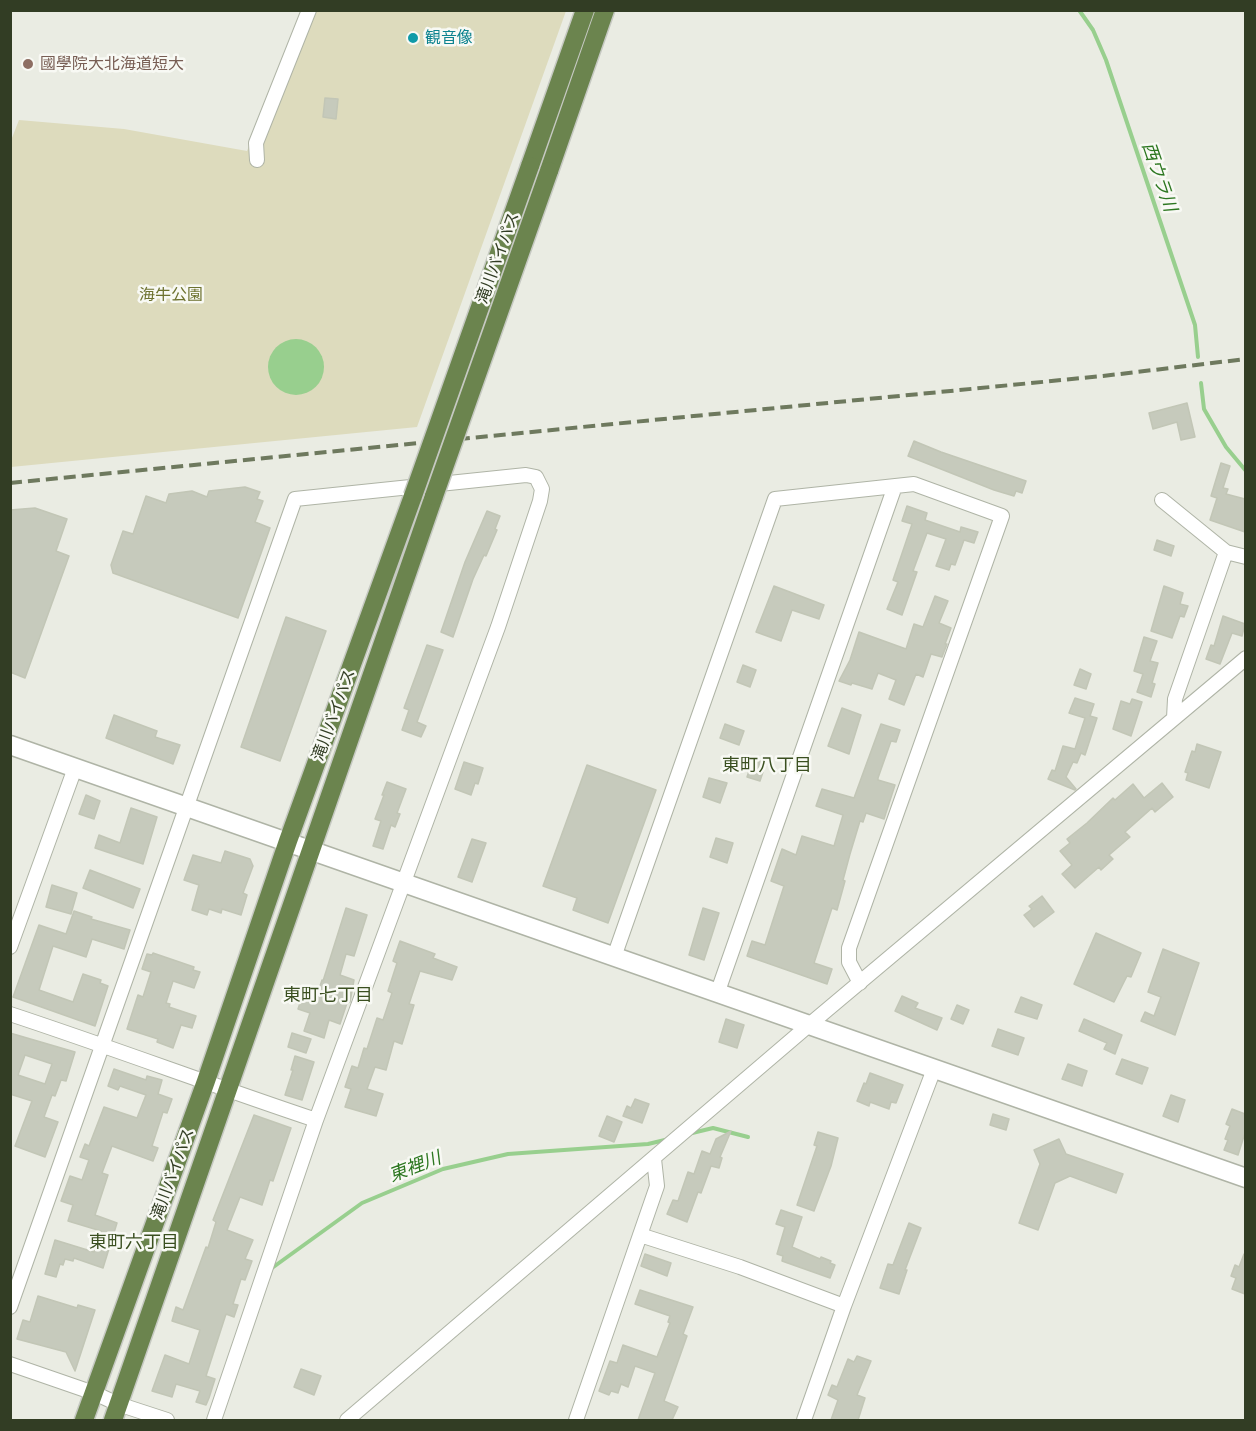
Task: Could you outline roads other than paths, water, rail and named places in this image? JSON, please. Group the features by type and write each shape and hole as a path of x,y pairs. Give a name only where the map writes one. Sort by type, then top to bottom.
{"highway":[{"name":"滝川バイパス","path":"84,1420 585,10"},
{"name":"滝川バイパス","path":"115,1412 605,10"}],"street":[{"path":"257,160 256,143 309,10"},
{"path":"10,1307 295,500 526,475 536,477 543,489 540,501 498,627 316,1120 213,1420"},
{"path":"614,957 775,499 914,484 1002,516 849,948 849,962 860,983"},
{"path":"717,994 895,486"},
{"path":"1162,500 1226,552 1245,557"},
{"path":"1174,718 1174,699 1226,552"},
{"path":"347,1420 809,1025 1245,658"},
{"path":"10,745 313,849 717,994 1245,1178"},
{"path":"10,947 75,768"},
{"path":"10,1014 316,1120"},
{"path":"804,1420 844,1306 934,1070"},
{"path":"576,1420 657,1186 654,1159"},
{"path":"640,1235 740,1267 844,1306"},
{"path":"10,1364 94,1393 115,1412 167,1420"}],"waterway":[{"name":"西ウラ川","path":"1079,10 1093,30 1106,60 1195,325 1198,357"},
{"name":"西ウラ川","path":"1201,383 1204,409 1226,447 1246,471"},
{"name":"東裡川","path":"688,1134 713,1128 748,1137"},
{"name":"東裡川","path":"272,1268 362,1203 443,1169 508,1154 648,1144 669,1139"}],"railway":[{"path":"10,483 1103,376 1246,359"}],"place":[{"name":"観音像","path":"413,38"},
{"name":"國學院大北海道短大","path":"28,64"}],"district":[{"name":"東町八丁目","path":"767,766"},
{"name":"東町七丁目","path":"328,996"},
{"name":"東町六丁目","path":"134,1243"}],"park label":[{"name":"海牛公園","path":"171,295"}]}
